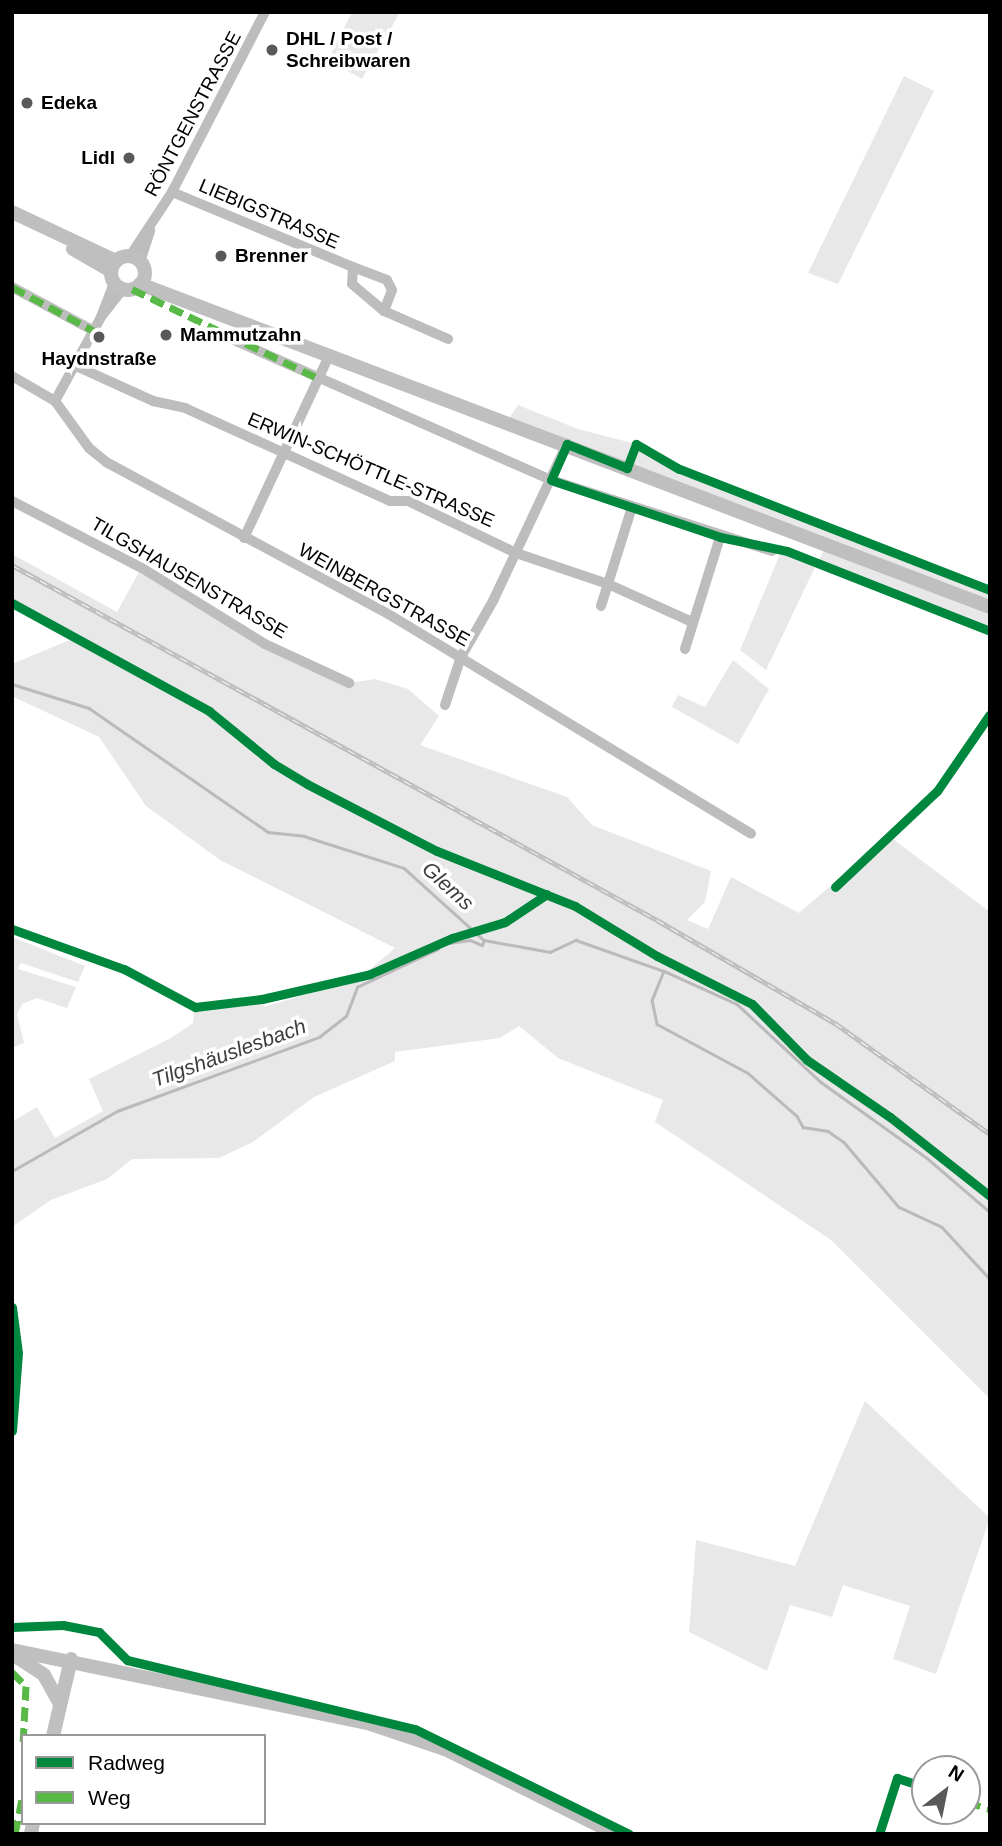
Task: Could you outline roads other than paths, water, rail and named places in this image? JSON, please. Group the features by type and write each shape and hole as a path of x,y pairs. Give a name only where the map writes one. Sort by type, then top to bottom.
{"street":[{"name":"RÖNTGENSTRASSE","path":"127,272 172,192 265,12"},
{"name":"LIEBIGSTRASSE","path":"172,192 387,280 392,290 384,311"},
{"path":"12,212 172,294 329,356 568,443 990,607"},
{"name":"LIEBIGSTRASSE","path":"352,267 352,284 384,311 448,340"},
{"path":"55,401 127,272"},
{"path":"12,287 94,331"},
{"path":"229,338 551,480 720,537 772,551"},
{"path":"244,538 329,356"},
{"name":"ERWIN-SCHÖTTLE-STRASSE","path":"76,366 284,453 390,501 408,501 516,553 608,584 692,622"},
{"name":"WEINBERGSTRASSE","path":"12,376 55,401 89,448 106,462 461,657 751,834"},
{"path":"445,705 461,657 516,553 568,443"},
{"name":"TILGSHAUSENSTRASSE","path":"12,501 142,568 265,644 349,683"},
{"path":"601,606 632,508"},
{"path":"685,649 720,537"},
{"path":"12,1652 71,1659 371,1724 445,1749 616,1834"},
{"path":"12,1652 44,1675 60,1704"},
{"path":"53,1734 71,1659"}],"waterway":[{"name":"Glems","path":"12,684 89,708 268,832 304,836 404,868 484,940 550,952 576,940 664,971 652,1000 657,1024 748,1073 797,1116 803,1127 828,1131 844,1142 899,1207 942,1227 990,1279"},
{"path":"449,943 470,940 482,945 484,940"},
{"name":"Tilgshäuslesbach","path":"12,1171 117,1111 319,1037 346,1016 357,987 438,949"},
{"path":"664,971 737,1004 821,1082 927,1158 990,1212"}],"railway":[{"path":"12,565 657,920 835,1023 990,1134"}],"place":[{"name":"DHL / Post / Schreibwaren","path":"272,50"},
{"name":"Edeka","path":"27,103"},
{"name":"Lidl","path":"129,158"},
{"name":"Brenner","path":"221,256"},
{"name":"Mammutzahn","path":"166,335"},
{"name":"Haydnstraße","path":"99,337"}]}
